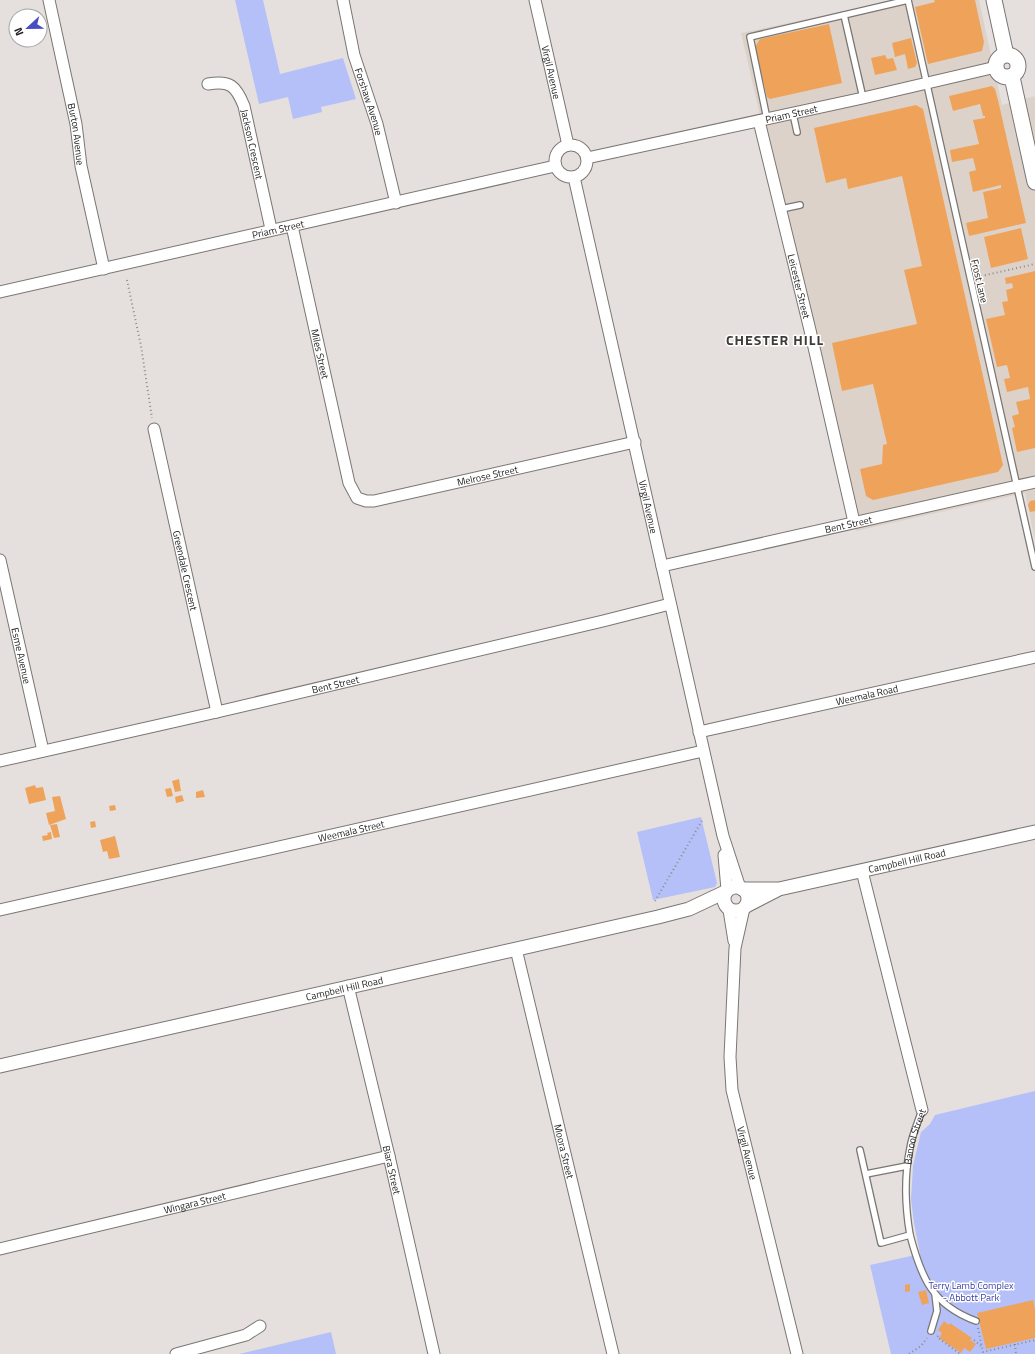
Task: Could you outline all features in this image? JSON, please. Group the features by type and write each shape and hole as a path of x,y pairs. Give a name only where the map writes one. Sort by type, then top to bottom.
{"main road":[{"path":"994,0 1006,55"},
{"path":"1006,55 1013,57 1017,62 1018,69 1014,75 1008,77 1001,76 996,67 998,60 1006,55"},
{"path":"1012,76 1035,182"}],"street":[{"name":"Burton Avenue","path":"49,0 76,124 81,166 104,269"},
{"name":"Forshaw Avenue","path":"343,0 354,55 377,124 396,203"},
{"name":"Virgil Avenue","path":"535,0 568,145"},
{"name":"Priam Street","path":"587,158 793,114 996,67"},
{"name":"Jackson Crescent","path":"208,84 225,82 231,85 241,99 244,106 271,229"},
{"name":"Leicester Street","path":"763,120 781,209 854,522"},
{"path":"568,145 578,147 585,153 587,158 584,172 574,177 561,174 556,166 556,155 559,150 568,145"},
{"name":"Priam Street","path":"0,292 271,229 292,226 556,166"},
{"name":"Virgil Avenue","path":"574,177 635,442 734,890"},
{"name":"Miles Street","path":"292,226 350,483"},
{"name":"Greendale Crescent","path":"154,429 217,712"},
{"name":"Melrose Street","path":"350,483 357,498 374,502 635,442"},
{"name":"Bent Street","path":"662,566 1035,482"},
{"name":"Esme Avenue","path":"0,560 43,751"},
{"name":"Bent Street","path":"0,761 217,712 670,604"},
{"name":"Weemala Road","path":"699,732 1035,657"},
{"name":"Weemala Street","path":"0,910 703,750"},
{"name":"Campbell Hill Road","path":"0,1066 689,909 734,890 779,889 1035,832"},
{"name":"Banool Street","path":"862,871 922,1110"},
{"name":"Campbell Hill Road","path":"745,907 779,889"},
{"path":"734,890 747,895 748,901 745,907 737,911 728,909 723,900 734,890"},
{"name":"Virgil Avenue","path":"745,907 735,948 730,1057 732,1090 797,1354"},
{"name":"Campbell Hill Road","path":"689,909 728,909"},
{"name":"Virgil Avenue","path":"728,909 735,948"},
{"name":"Moora Street","path":"516,949 613,1354"},
{"name":"Biara Street","path":"348,986 389,1156 434,1354"},
{"name":"Wingara Street","path":"0,1249 389,1156"},
{"path":"176,1354 246,1335 260,1326"}],"lane":[{"path":"763,120 750,37 908,0"},
{"name":"Frost Lane","path":"908,0 1035,567"},
{"path":"844,15 863,98"},
{"path":"793,114 797,132"},
{"path":"781,209 800,205"},
{"name":"Banool Street","path":"922,1110 910,1147 905,1178 906,1198 910,1235 917,1259 926,1280 935,1294"},
{"path":"860,1150 881,1243 910,1235"},
{"path":"866,1174 907,1166"},
{"path":"935,1294 943,1303 953,1310 976,1321"},
{"path":"931,1331 937,1311 935,1294"}],"path":[{"path":"970,277 1035,264"},
{"path":"127,280 141,346 154,429"},
{"path":"655,901 703,819"},
{"path":"976,1321 983,1352 1035,1340"},
{"path":"909,1354 921,1346 931,1331 938,1334 937,1337 960,1354"},
{"path":"974,1340 982,1347"},
{"path":"1014,1344 1016,1354"}],"shaded area":[{"path":"897,0 979,0 1002,105 1035,96 1035,540 1025,493 856,531 741,33"}],"green space":[{"path":"235,0 263,0 280,74 343,58 356,99 321,107 322,112 293,119 288,97 259,104"},
{"path":"701,817 717,883 715,887 653,900 637,832"},
{"name":"Terry Lamb Complex - Abbott Park","path":"1035,1091 1035,1354 891,1354 870,1265 920,1254 911,1199 913,1166 921,1132 930,1124 935,1115"},
{"path":"331,1332 336,1354 239,1354"}],"building":[{"path":"934,0 975,0 984,42 982,51 928,64 915,7 935,2"},
{"path":"829,24 842,83 770,99 767,97 755,47 760,39"},
{"path":"911,38 917,63 915,67 908,69 905,54 895,57 892,43"},
{"path":"885,55 887,59 893,58 897,70 875,75 871,58"},
{"path":"992,86 995,89 998,100 1026,223 969,236 966,223 988,218 983,192 1001,188 1001,185 973,192 969,172 976,170 973,158 952,162 950,150 979,144 973,120 985,118 985,116 983,116 980,104 953,111 949,96"},
{"path":"916,105 923,109 1003,465 998,472 873,500 866,496 860,469 882,464 883,445 887,444 873,384 842,391 832,343 917,324 904,270 922,266 902,176 848,189 846,178 826,183 814,128"},
{"path":"1021,228 1028,259 991,268 984,237"},
{"path":"1035,271 1035,448 1017,452 1012,428 1015,427 1012,416 1019,414 1016,402 1030,399 1028,387 1007,392 1004,379 1010,378 1007,365 997,367 986,319 1005,315 1002,302 1008,301 1006,290 1013,288 1012,283 1006,284 1005,278"},
{"path":"1035,500 1035,511 1030,512 1028,505 1030,501"},
{"path":"179,779 181,791 175,792 172,781"},
{"path":"35,785 36,788 43,787 46,800 29,804 25,788"},
{"path":"171,788 173,796 167,797 165,789"},
{"path":"203,790 205,797 196,798 196,792"},
{"path":"182,795 184,801 176,803 175,797"},
{"path":"60,796 66,819 49,825 46,813 55,811 52,797"},
{"path":"115,805 116,810 110,811 109,806"},
{"path":"95,821 96,827 91,828 90,822"},
{"path":"57,824 60,837 54,838 50,825"},
{"path":"51,832 52,839 43,841 42,836 48,835 47,833"},
{"path":"115,836 120,857 109,859 107,851 103,852 100,840"},
{"path":"910,1284 910,1291 905,1292 905,1285"},
{"path":"926,1290 929,1303 922,1305 918,1292"},
{"path":"1033,1300 1035,1310 1035,1338 986,1349 977,1313"},
{"path":"944,1321 949,1325 950,1323 972,1338 970,1340 976,1344 970,1352 964,1348 961,1353 939,1338 942,1333 938,1330"}],"district":[{"name":"CHESTER HILL","path":"775,340"}]}
